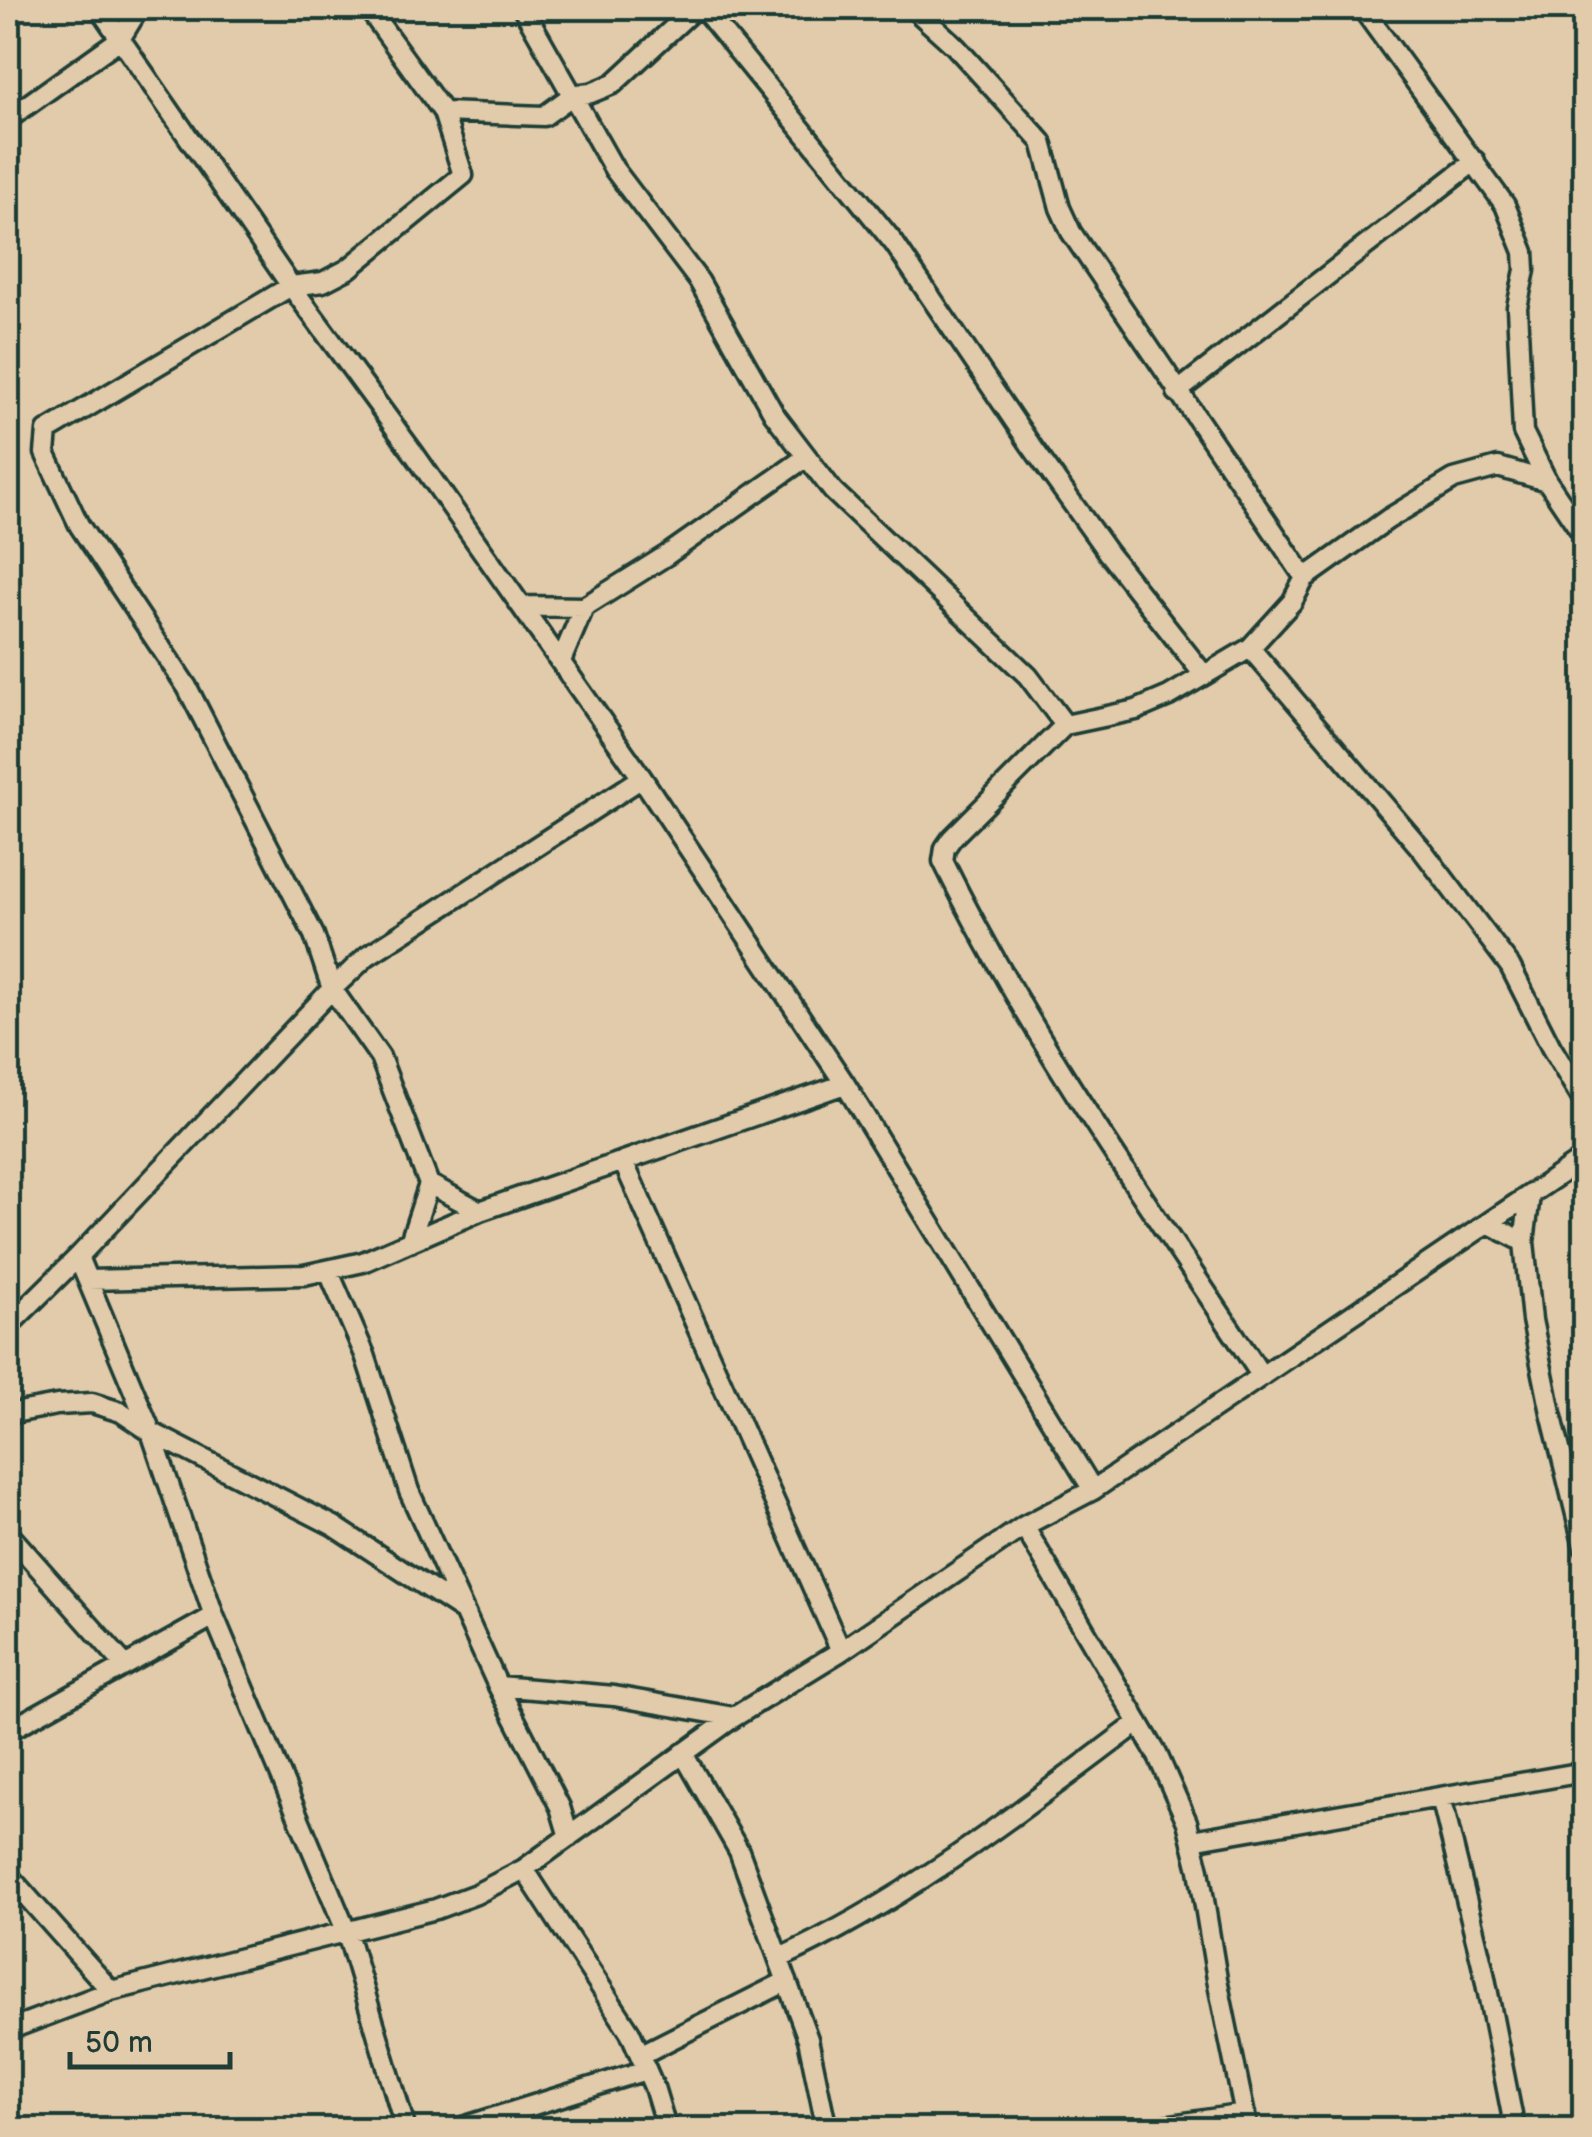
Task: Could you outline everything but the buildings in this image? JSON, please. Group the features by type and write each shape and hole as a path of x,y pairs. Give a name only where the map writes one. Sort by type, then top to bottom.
{"street":[{"path":"99,8 291,286 523,606 642,778 845,1084 1093,1490"},
{"path":"8,119 120,39 139,8"},
{"path":"368,8 443,112 463,175 348,269 323,282 291,286 47,431 44,442 55,479 79,525 187,687 314,935 332,989 380,1057 429,1184 410,1242"},
{"path":"522,8 630,194 699,281 774,414 805,458 833,491 1028,676 1065,726"},
{"path":"443,112 544,116 572,95 613,84 695,8"},
{"path":"703,8 894,243 1063,491 1204,675"},
{"path":"913,8 955,46 1042,142 1060,208 1071,232 1306,578"},
{"path":"1362,8 1504,205 1524,252 1525,270 1517,308 1523,432 1546,481 1584,536"},
{"path":"1178,392 1474,161"},
{"path":"523,606 584,607 667,555 805,458"},
{"path":"1261,1375 1046,1045 944,860 945,848 1065,726 1136,710 1170,696 1250,648 1292,602 1306,578 1388,519 1454,479 1498,467 1546,481"},
{"path":"561,661 584,607"},
{"path":"1250,648 1423,850 1510,966 1550,1047 1584,1102"},
{"path":"8,1326 367,956 642,778"},
{"path":"88,1280 304,1275 363,1262 480,1211 845,1084"},
{"path":"8,2030 111,1991 449,1904 524,1868 734,1716 840,1651 1024,1526 1093,1490 1584,1158"},
{"path":"623,1161 840,1651"},
{"path":"429,1184 480,1211"},
{"path":"1530,1195 1524,1242 1532,1320 1584,1547"},
{"path":"1488,1223 1524,1242"},
{"path":"78,1257 151,1432 214,1616 347,1933 406,2130"},
{"path":"328,1270 365,1355 409,1491 498,1686 560,1807 569,1837"},
{"path":"8,1414 92,1403 121,1412 151,1432 334,1526 463,1610"},
{"path":"1024,1526 1157,1754 1192,1840 1246,2122 1137,2130"},
{"path":"8,1533 124,1664"},
{"path":"8,1731 214,1616"},
{"path":"498,1686 614,1696 734,1716"},
{"path":"780,1958 874,1909 1046,1792 1138,1723"},
{"path":"683,1753 739,1852 780,1958 808,2039 827,2130"},
{"path":"1192,1840 1584,1772"},
{"path":"1441,1797 1483,1968 1515,2130"},
{"path":"524,1868 630,2032 667,2130"},
{"path":"8,1875 111,1991"},
{"path":"454,2130 643,2062 788,1981"}]}
